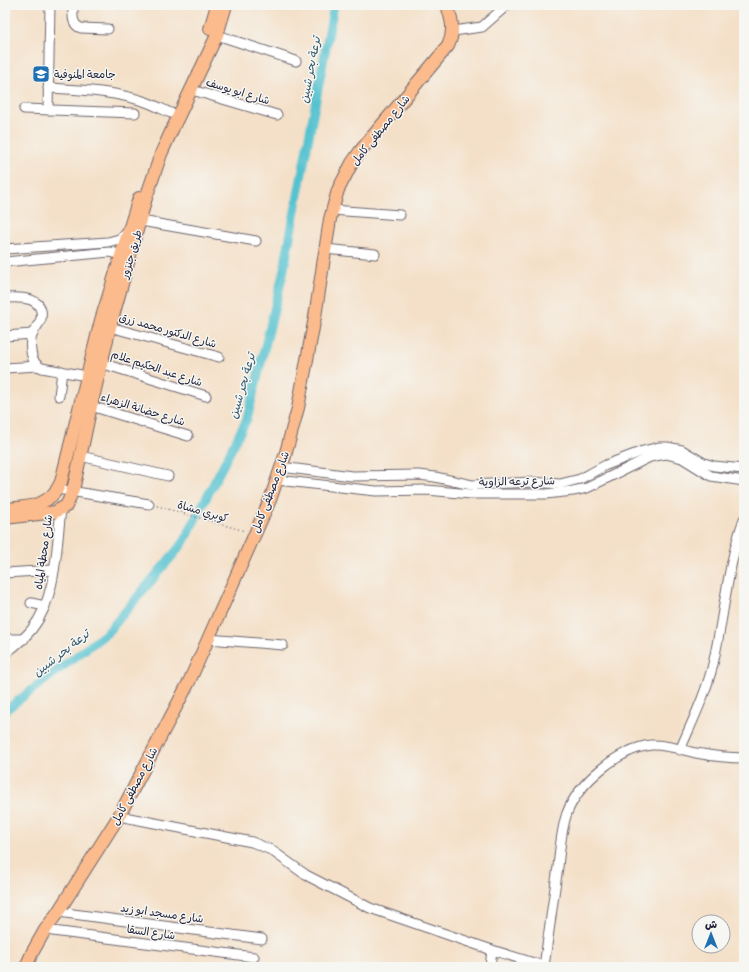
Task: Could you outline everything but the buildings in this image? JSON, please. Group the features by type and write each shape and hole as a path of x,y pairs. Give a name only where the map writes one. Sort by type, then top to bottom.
{"main road":[{"name":"طريق جنزور","path":"55,492 65,471 87,376 102,320 120,257 152,159 210,32 217,5"},
{"name":"طريق جنزور","path":"61,510 66,506 73,492 101,363 141,221 146,198 162,154 217,35 226,5"},
{"path":"447,5 453,31"},
{"name":"شارع مصطفى كامل","path":"26,967 45,930 119,816 189,682 241,566 277,480 298,408 315,317 332,210 338,190 352,163 361,150 448,46 453,31"},
{"path":"5,509 27,507 37,504 47,500 55,492"},
{"path":"5,518 49,513 61,510"}],"street":[{"path":"48,110 50,5"},
{"path":"73,5 73,21 78,27 108,29"},
{"path":"453,31 487,25 507,5"},
{"path":"217,35 296,61"},
{"path":"48,88 77,89 120,95 146,102 172,113"},
{"name":"شارع ابو يوسف","path":"192,90 277,115"},
{"path":"24,109 135,113"},
{"path":"332,210 400,215"},
{"path":"141,221 256,241"},
{"path":"5,250 108,242 119,239 128,232"},
{"path":"325,249 375,254"},
{"path":"5,262 110,252 115,253 120,257"},
{"path":"5,298 28,298 37,304 41,314 33,334 31,345 32,357 38,366"},
{"name":"شارع الدكتور محمد زرق","path":"110,327 219,357"},
{"path":"5,336 33,334"},
{"name":"شارع عبد الحكيم علام","path":"101,363 206,396"},
{"path":"5,368 38,366 87,376"},
{"path":"59,396 62,371"},
{"name":"شارع حضانة الزهراء","path":"91,406 188,436"},
{"name":"شارع ترعه الزاوية","path":"281,467 352,476 419,475 472,485 531,482 560,484 580,479 606,465 642,451 666,447 682,450 704,463 714,466 744,469"},
{"name":"شارع ترعه الزاوية","path":"277,480 376,492 427,490 471,494 546,494 587,488 650,457 672,454 682,458 711,476 744,481"},
{"path":"80,456 168,476"},
{"path":"55,492 73,492 149,504"},
{"name":"شارع محطة المياه","path":"5,654 24,639 33,628 45,606 52,583 61,510"},
{"path":"680,750 702,699 713,664 730,571 744,519"},
{"path":"5,573 54,570"},
{"path":"31,603 45,606"},
{"path":"5,639 24,639"},
{"path":"208,639 283,645"},
{"path":"119,816 244,839 264,846 306,875 370,908 546,967 562,837 567,813 579,793 596,772 637,748 652,745 669,746 680,750 720,757 744,758"},
{"name":"شارع مسجد ابو زيد","path":"58,912 262,939"},
{"name":"شارع السقا","path":"45,930 254,958"},
{"path":"490,967 492,950"}],"path":[{"name":"كوبري مشاة","path":"162,508 239,530"}],"waterway":[{"name":"ترعة بحر شبين","path":"5,712 108,632 183,543 247,419 283,274 334,5"}],"place":[{"name":"جامعة المنوفية","path":"41,74"}]}
